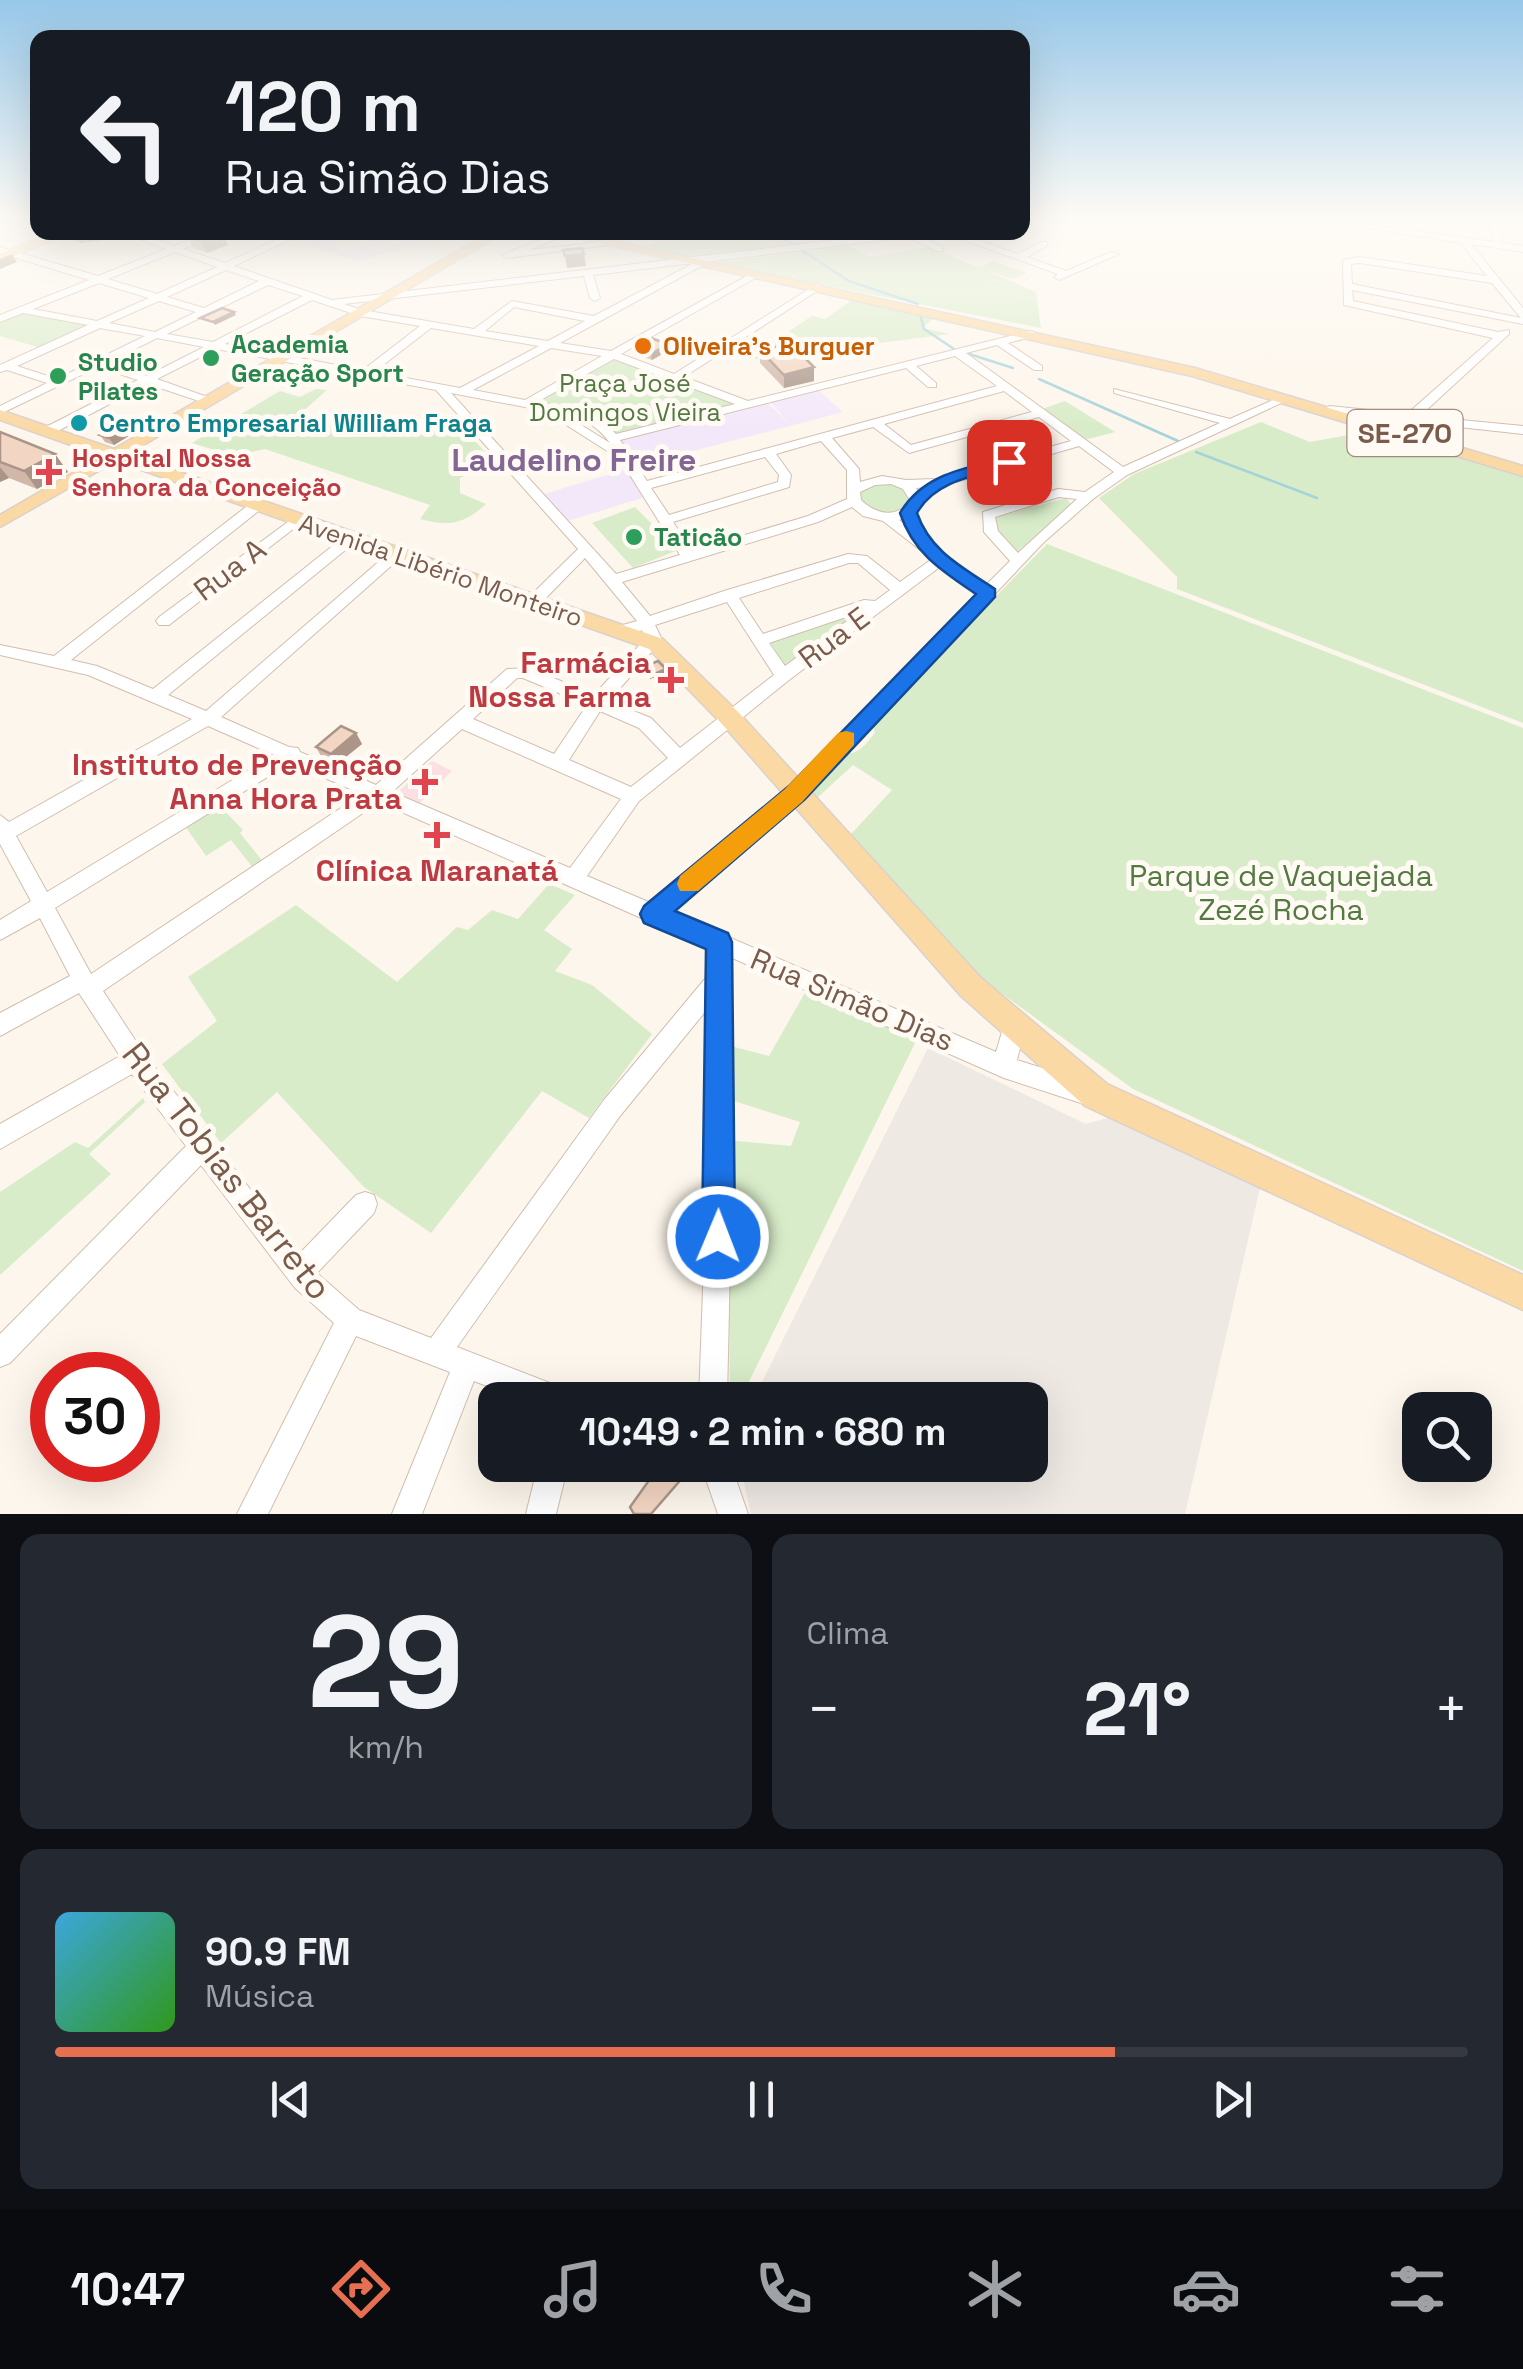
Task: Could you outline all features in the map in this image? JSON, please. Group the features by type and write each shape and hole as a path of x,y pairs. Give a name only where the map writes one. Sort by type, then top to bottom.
{"main road":[{"path":"0,522 404,289"},
{"name":"SE-270","path":"820,289 1030,334 1330,410 1405,424 1523,471"},
{"name":"Avenida Libério Monteiro","path":"0,413 654,643"},
{"path":"654,643 731,718 971,987 1096,1095 1523,1292"}],"street":[{"path":"0,318 76,289"},
{"path":"129,289 204,311"},
{"path":"4,368 176,289"},
{"path":"0,413 252,289"},
{"path":"290,289 360,313 613,354 744,404"},
{"path":"331,302 447,289"},
{"path":"592,289 595,298"},
{"path":"463,391 650,289"},
{"path":"529,404 728,289"},
{"path":"677,378 816,289"},
{"path":"1347,289 1348,303 1507,334"},
{"path":"1362,289 1522,317"},
{"path":"1499,289 1522,317"},
{"path":"48,431 311,296"},
{"path":"477,332 506,306 598,320"},
{"path":"22,310 529,404 615,447 689,557"},
{"path":"1405,424 1522,317"},
{"path":"366,374 428,325"},
{"path":"615,447 744,404 1030,334"},
{"path":"998,341 1038,368 1024,372"},
{"path":"957,352 1004,381 1122,472"},
{"path":"98,363 209,400"},
{"path":"907,364 932,385"},
{"path":"4,368 59,383"},
{"path":"851,378 865,391"},
{"path":"644,486 875,423 1004,381"},
{"path":"439,387 586,549 646,622 654,643 596,703 557,764"},
{"path":"1118,391 1232,423"},
{"path":"653,914 797,792 1018,561 1088,496 1122,472 1286,398"},
{"path":"875,423 900,446 915,448 1042,413"},
{"path":"1405,424 1523,430"},
{"path":"824,437 853,469 879,480 903,484 937,482 1080,442"},
{"path":"666,520 784,484 785,476 768,452"},
{"path":"853,469 858,500 916,535 939,561 988,593"},
{"path":"612,580 826,515 858,500 879,480"},
{"path":"916,535 909,513 918,497 937,482"},
{"path":"903,484 918,497"},
{"path":"1018,561 991,532 988,515 1058,494 1088,496"},
{"path":"56,663 256,506"},
{"path":"886,518 909,513"},
{"name":"Rua A","path":"164,621 296,520"},
{"path":"155,696 350,539"},
{"path":"532,603 586,549"},
{"path":"2,830 209,718 395,555"},
{"path":"621,631 729,594 855,558 869,563 892,594 761,640"},
{"name":"Rua E","path":"572,880 633,796 783,676 939,561"},
{"path":"729,594 783,676"},
{"name":"Rua Simão Dias","path":"0,650 91,670 380,792 572,880 1004,1067 1067,1090 1096,1095"},
{"path":"0,1025 86,984 380,792 508,675 524,672 645,723 678,758"},
{"path":"461,722 633,796"},
{"path":"0,931 292,754"},
{"name":"Rua Tobias Barreto","path":"2,830 86,984 136,1060 300,1272 350,1320 509,1382"},
{"path":"714,1382 721,1122 719,942"},
{"path":"436,1354 612,1108 718,979"},
{"path":"1004,1067 1016,1023"},
{"path":"0,1137 136,1060"},
{"path":"0,1353 201,1148"},
{"path":"300,1272 365,1204"},
{"path":"252,1514 350,1320"},
{"path":"407,1514 466,1366"},
{"path":"541,1514 549,1482"},
{"path":"722,1482 732,1514"}],"shaded area":[{"path":"817,389 843,412 636,466 618,438 766,401 789,424 769,400"},
{"path":"627,469 645,497 568,521 544,494"},
{"name":"Instituto de Prevenção Anna Hora Prata","path":"432,761 452,771 420,803 397,793"},
{"path":"928,1048 1086,1124 1122,1114 1260,1188 1185,1514 751,1514 744,1482 1048,1482 1048,1382 762,1382"}],"green space":[{"path":"842,289 1028,289 1036,292 1041,328"},
{"path":"852,300 935,317 922,328 950,334 746,360 812,316 825,319"},
{"path":"23,312 89,325 38,347 0,336 0,321"},
{"name":"Praça José Domingos Vieira","path":"613,356 737,404 613,434 587,413 529,404"},
{"path":"316,389 327,390 301,413 374,430 404,416 417,430 454,418 495,463 460,478 460,493 486,504 456,522 420,519 430,505 265,449 234,456 192,443 280,391 300,397"},
{"path":"1065,401 1115,432 1084,440 1042,409"},
{"path":"1261,422 1310,442 1377,430 1523,477 1523,723 1177,589 1177,577 1099,498 1134,474"},
{"path":"885,482 905,488 914,500 905,511 885,515 859,503 859,491"},
{"path":"1066,498 1072,505 1017,552 992,524 992,518"},
{"name":"Taticão","path":"635,507 678,550 633,568 592,523"},
{"name":"Parque de Vaquejada Zezé Rocha","path":"1047,544 1523,728 1523,1271 1133,1089 982,979 851,834 892,790 853,765 817,798 805,789 843,754 865,745 875,732 872,723"},
{"path":"865,609 786,667 770,642"},
{"path":"220,806 243,830 240,833 264,863 254,869 231,840 206,856 185,826"},
{"path":"549,884 575,895 544,930 572,949 555,971 592,985 652,1034 589,1118 542,1091 431,1233 364,1187 277,1092 221,1143 162,1064 217,1021 188,977 296,905 397,982 457,927 468,930 492,910 518,919"},
{"path":"806,991 918,1037 749,1382 730,1382 727,1140 791,1146 800,1122 731,1100 727,1045 769,1056"},
{"path":"143,1098 145,1102 89,1154 111,1174 0,1275 0,1192 75,1142 88,1148"}],"building":[{"path":"222,308 234,312 213,322 200,318"},
{"path":"651,338 668,344 651,354 634,348"},
{"path":"791,344 814,367 784,375 760,350"},
{"path":"119,425 128,428 109,438 100,435"},
{"path":"0,432 55,454 24,471 0,462"},
{"path":"658,661 666,669 650,676 643,667"},
{"path":"341,726 356,733 331,754 316,747"},
{"path":"648,1482 679,1482 651,1514 634,1514 630,1507"}],"waterway":[{"path":"872,289 918,304"},
{"path":"921,318 924,329 954,349"},
{"path":"966,353 1013,368"},
{"path":"1039,379 1178,441"},
{"path":"1196,452 1317,498"}],"slow traffic":[{"path":"689,884 794,796 846,739"}],"place":[{"name":"Oliveira's Burguer","path":"643,346"},
{"name":"Academia Geração Sport","path":"211,358"},
{"name":"Studio Pilates","path":"58,376"},
{"name":"Centro Empresarial William Fraga","path":"79,423"},
{"name":"Hospital Nossa Senhora da Conceição","path":"49,472"},
{"name":"Taticão","path":"634,537"},
{"name":"Farmácia Nossa Farma","path":"671,680"},
{"name":"Instituto de Prevenção Anna Hora Prata","path":"425,782"},
{"name":"Clínica Maranatá","path":"437,835"}],"district":[{"name":"Laudelino Freire","path":"574,460"}],"route":[{"path":"718,1237 719,942 653,914 797,792 988,593 939,561 916,535 909,513 918,497 937,482 1009,462"}]}
